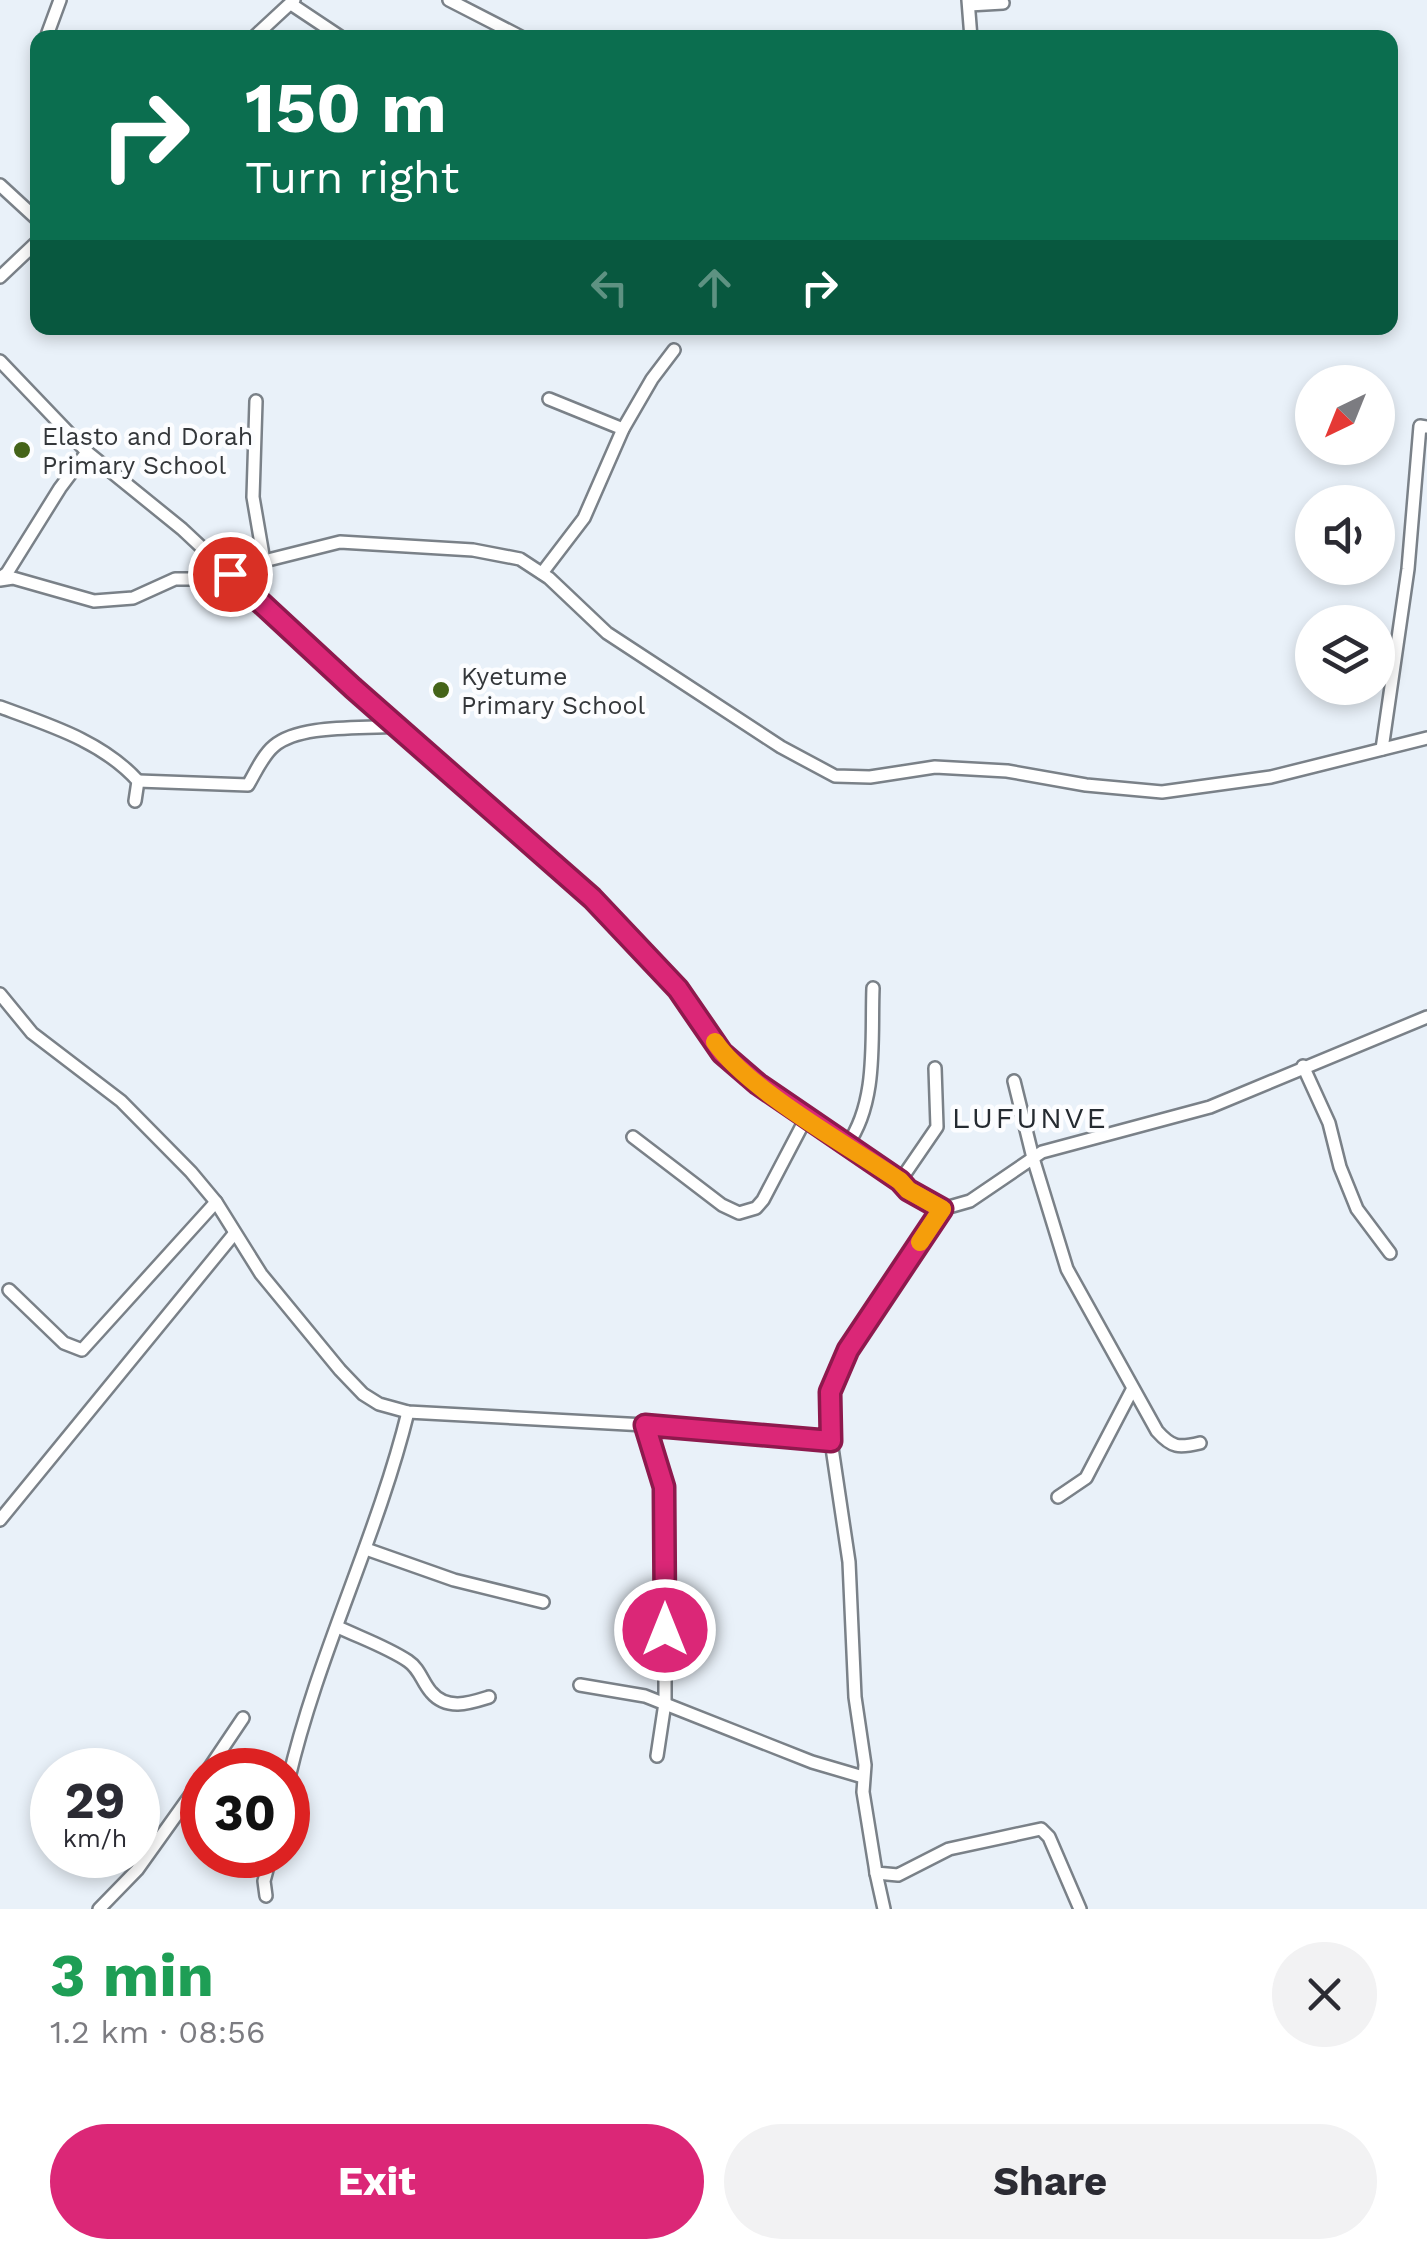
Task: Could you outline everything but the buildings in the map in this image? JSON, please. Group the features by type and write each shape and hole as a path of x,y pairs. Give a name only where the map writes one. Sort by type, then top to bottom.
{"street":[{"path":"49,30 60,0"},
{"path":"449,0 507,30"},
{"path":"262,30 292,2 331,30"},
{"path":"970,30 968,2 1003,2"},
{"path":"0,185 30,213"},
{"path":"0,276 30,248"},
{"path":"542,573 584,518 623,429 674,350"},
{"path":"0,361 88,452 592,898 678,989 722,1053 806,1118 908,1190 942,1209"},
{"path":"549,399 623,429"},
{"path":"256,401 253,497 264,562"},
{"path":"1382,749 1408,569 1420,426 1427,426"},
{"path":"0,579 88,452"},
{"path":"0,579 13,578 94,601 133,598 175,579 210,579 340,542 473,550 520,559 542,573 608,634 781,748 834,776 870,777 935,767 1162,792 1271,777 1427,738"},
{"path":"0,707 118,758 138,780 248,785 275,745 313,728 396,726"},
{"path":"136,801 138,780"},
{"path":"847,1145 866,1102 873,988"},
{"path":"0,994 32,1033 121,1101 157,1135 216,1202 262,1274 340,1370 379,1404 408,1412 645,1425 831,1441"},
{"path":"884,1909 863,1777 849,1562 831,1441 830,1392 848,1350 942,1209 970,1201 1042,1152 1210,1107 1427,1018"},
{"path":"1304,1066 1329,1123 1340,1167 1357,1209 1390,1254"},
{"path":"900,1181 937,1127 935,1068"},
{"path":"1014,1081 1068,1269 1132,1390 1168,1443 1178,1448 1200,1444"},
{"path":"632,1137 722,1205 740,1213 756,1208 763,1200 806,1118"},
{"path":"9,1290 64,1343 82,1350 216,1202"},
{"path":"0,1520 234,1234"},
{"path":"1058,1497 1086,1478 1132,1390"},
{"path":"296,1748 307,1706 397,1456 408,1412"},
{"path":"645,1425 664,1487 665,1703 658,1756"},
{"path":"366,1548 454,1580 543,1602"},
{"path":"338,1627 406,1660 416,1668 430,1692 442,1701 457,1705 490,1697"},
{"path":"580,1685 625,1691 665,1703 812,1762 863,1777"},
{"path":"223,1748 243,1718"},
{"path":"99,1909 138,1870 180,1810"},
{"path":"876,1873 898,1876 948,1849 1041,1829 1049,1838 1080,1909"},
{"path":"265,1878 266,1896"}],"slow traffic":[{"path":"715,1042 758,1084 908,1190 942,1209 920,1242"}],"place":[{"name":"Elasto and Dorah Primary School","path":"22,450"},
{"name":"Kyetume Primary School","path":"441,690"}],"district":[{"name":"LUFUNVE","path":"1030,1118"}],"route":[{"path":"230,574 592,898 678,989 722,1053 758,1084 908,1190 942,1209 848,1350 830,1392 831,1441 645,1425 664,1487 665,1630"}]}
